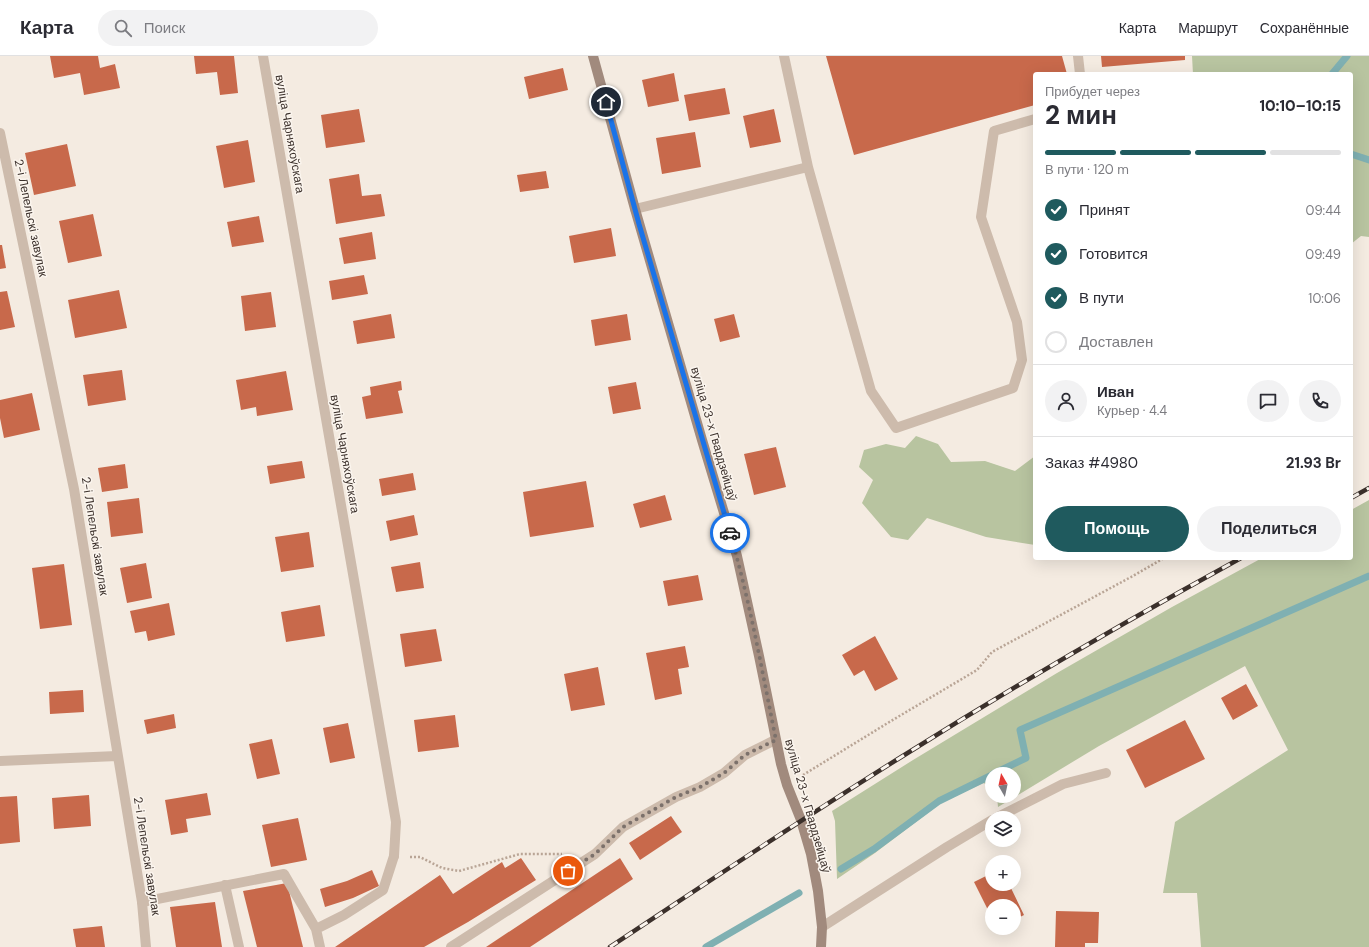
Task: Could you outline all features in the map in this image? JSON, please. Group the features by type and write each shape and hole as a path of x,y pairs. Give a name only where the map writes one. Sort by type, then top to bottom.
{"street":[{"name":"вуліца Чарняхоўскага","path":"263,56 396,822 394,856 383,890 344,915 316,929"},
{"name":"вуліца 23-х Гвардзейцаў","path":"593,56 635,210 737,556 787,785 801,820 811,854 818,891 822,927 821,947"},
{"path":"784,56 808,167 871,391 896,428 1013,388 1022,360 1017,322 980,217 994,131 1033,120"},
{"path":"1078,56 1080,72"},
{"name":"2-і Лепельскі завулак","path":"0,133 74,489 142,902 146,947"},
{"path":"635,210 808,167"},
{"path":"451,947 595,854 623,827 676,797 700,787 724,773 745,755 776,740"},
{"path":"0,761 117,756"},
{"path":"1010,811 1063,784 1106,773"},
{"path":"822,927 985,824"},
{"path":"142,902 284,874 316,929 320,947"},
{"path":"225,885 239,947"}],"path":[{"path":"787,785 977,670 992,652 1161,560"},
{"path":"394,856 420,857 442,868 459,871 520,854 565,854"}],"green space":[{"path":"1192,56 1369,56 1369,237 1361,236 1353,242 1353,72 1193,72"},
{"path":"916,436 938,444 951,462 985,461 1015,471 1033,458 1033,545 986,537 927,518 908,540 891,537 862,503 873,480 859,467 864,450 886,444 905,448"},
{"path":"1369,500 1369,947 1201,947 1197,893 1163,893 1175,822 1288,750 1245,666 1099,746 1021,793 1021,767 985,767 985,784 983,783 941,803 875,853 837,879 835,821 832,811 913,760 1057,673 1172,607 1258,560 1353,560 1353,509"},
{"path":"998,803 1005,803 998,807"}],"building":[{"path":"50,56 98,56 100,68 115,64 120,88 84,95 80,73 54,78"},
{"path":"194,56 234,56 238,93 220,95 217,72 196,74"},
{"path":"826,56 1062,56 1066,72 1033,72 1033,106 854,155"},
{"path":"1101,56 1185,56 1185,60 1102,67"},
{"path":"563,68 568,90 529,99 524,77"},
{"path":"674,73 679,101 648,107 642,80"},
{"path":"725,88 730,114 689,121 684,95"},
{"path":"359,109 365,142 326,148 321,115"},
{"path":"774,109 781,142 750,148 743,116"},
{"path":"695,132 701,167 662,174 656,138"},
{"path":"248,140 255,182 224,188 216,146"},
{"path":"67,144 76,186 34,195 25,153"},
{"path":"546,171 549,188 520,192 517,175"},
{"path":"359,174 362,196 381,194 385,216 336,224 329,179"},
{"path":"93,214 102,256 68,263 59,221"},
{"path":"259,216 264,242 232,247 227,222"},
{"path":"611,228 616,256 574,263 569,236"},
{"path":"372,232 376,259 344,264 339,238"},
{"path":"0,245 2,245 6,268 0,269"},
{"path":"364,275 368,294 332,300 329,281"},
{"path":"119,290 127,328 75,338 68,300"},
{"path":"7,291 15,327 0,330 0,292"},
{"path":"271,292 276,327 245,331 241,296"},
{"path":"391,314 395,338 357,344 353,321"},
{"path":"627,314 631,340 595,346 591,320"},
{"path":"734,314 740,337 720,342 714,319"},
{"path":"122,370 126,400 88,406 83,375"},
{"path":"286,371 293,410 257,416 256,407 241,410 236,380"},
{"path":"401,381 402,390 398,391 403,413 366,419 362,397 371,395 370,387"},
{"path":"636,382 641,409 613,414 608,387"},
{"path":"32,393 40,430 4,438 0,418 0,400"},
{"path":"776,447 786,487 754,495 744,454"},
{"path":"302,461 305,478 270,484 267,466"},
{"path":"125,464 128,488 102,492 98,468"},
{"path":"413,473 416,490 382,496 379,479"},
{"path":"586,481 594,527 530,537 523,492"},
{"path":"665,495 672,520 640,528 633,504"},
{"path":"139,498 143,533 111,537 107,502"},
{"path":"414,515 418,535 390,541 386,521"},
{"path":"309,532 314,567 281,572 275,537"},
{"path":"420,562 424,588 396,592 391,567"},
{"path":"146,563 152,598 127,603 120,568"},
{"path":"64,564 72,625 40,629 32,568"},
{"path":"698,575 703,600 668,606 663,581"},
{"path":"169,603 175,635 148,641 146,631 135,633 130,611"},
{"path":"320,605 325,636 286,642 281,612"},
{"path":"436,629 442,661 405,667 400,634"},
{"path":"875,636 898,679 875,691 864,670 854,676 842,655"},
{"path":"685,646 689,667 678,669 682,694 655,700 646,653"},
{"path":"598,667 605,705 571,711 564,674"},
{"path":"1246,684 1258,706 1233,720 1221,698"},
{"path":"83,690 84,712 50,714 49,692"},
{"path":"174,714 176,728 147,734 144,720"},
{"path":"455,715 459,747 418,752 414,720"},
{"path":"1185,720 1205,759 1145,788 1126,750"},
{"path":"348,723 355,758 330,763 323,728"},
{"path":"272,739 280,774 257,779 249,744"},
{"path":"207,793 211,815 186,819 188,832 171,835 165,800"},
{"path":"89,795 91,826 54,829 52,798"},
{"path":"17,796 20,842 0,844 0,797"},
{"path":"671,816 682,832 640,860 629,843"},
{"path":"298,818 307,860 271,867 262,825"},
{"path":"521,858 536,880 424,947 335,947 440,875 453,894 502,862 505,868"},
{"path":"620,858 633,879 530,947 486,947"},
{"path":"372,870 379,886 353,898 325,907 320,889 347,881"},
{"path":"985,876 985,891 1012,891 1016,899 985,899 985,904 974,882"},
{"path":"287,883 303,947 257,947 243,891"},
{"path":"215,902 222,947 176,947 170,907"},
{"path":"1021,909 1024,915 1021,916"},
{"path":"1056,911 1099,912 1098,943 1085,943 1085,947 1055,947"},
{"path":"102,926 105,947 76,947 73,929"}],"waterway":[{"path":"1334,72 1347,56"},
{"path":"1353,155 1369,160"},
{"path":"1007,767 1026,758 1020,730 1369,576"},
{"path":"841,869 874,849 939,801 985,778"},
{"path":"706,947 799,893"}],"railway":[{"path":"1353,497 1369,488"},
{"path":"610,947 794,825 947,728 1072,653 1237,560"}],"way so far":[{"path":"568,871 595,854 623,827 676,797 700,787 724,773 745,755 776,740 737,556 730,533"}],"route":[{"path":"606,102 639,224 730,533"}]}
